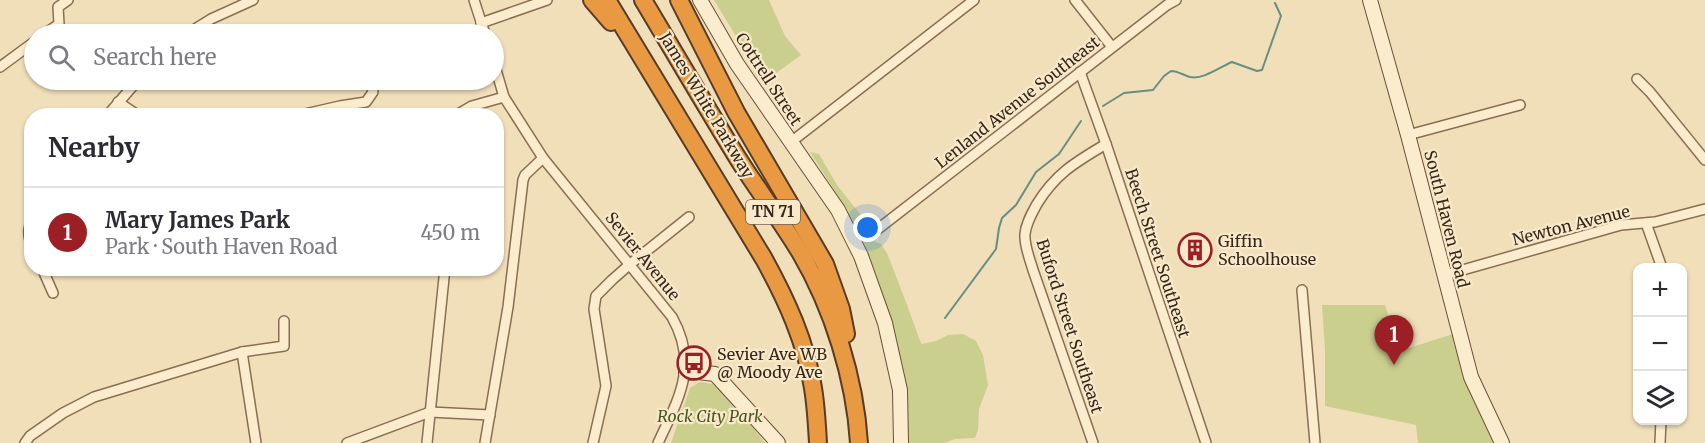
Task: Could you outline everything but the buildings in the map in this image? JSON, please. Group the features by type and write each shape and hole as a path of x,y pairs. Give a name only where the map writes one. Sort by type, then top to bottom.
{"highway":[{"path":"592,0 648,67"},
{"name":"James White Parkway","path":"607,0 764,259 792,315 809,367 818,443"},
{"name":"James White Parkway","path":"643,0 738,159 801,253 828,308 849,373 858,421 859,443"},
{"path":"679,0 736,112 825,264 841,309 852,364 858,421"}],"street":[{"path":"59,24 55,4 68,0"},
{"path":"203,24 253,0"},
{"path":"474,0 481,23 547,0"},
{"name":"Cottrell Street","path":"700,0 737,64 838,210 865,267 885,324 900,390 901,443"},
{"path":"791,142 974,0"},
{"path":"1075,0 1112,47"},
{"name":"Lenland Avenue Southeast","path":"878,229 1176,0"},
{"name":"South Haven Road","path":"1370,0 1471,377 1502,443"},
{"path":"0,67 24,49"},
{"name":"Beech Street Southeast","path":"1080,72 1206,443"},
{"path":"1637,79 1705,160"},
{"path":"113,108 129,90"},
{"path":"331,108 366,102 373,90"},
{"name":"Sevier Avenue","path":"502,90 504,97 543,158 672,317 685,348 686,373"},
{"path":"469,108 504,97"},
{"path":"118,102 127,108"},
{"path":"1408,135 1520,105"},
{"name":"Buford Street Southeast","path":"1093,443 1033,270 1025,234 1034,209 1054,180 1064,170 1106,144"},
{"path":"485,443 508,307 523,180 525,175 543,158"},
{"name":"Newton Avenue","path":"1445,274 1622,225 1646,223 1705,209"},
{"path":"593,443 606,386 594,309 596,296 629,265 689,217"},
{"path":"1646,223 1661,263"},
{"path":"46,276 53,293"},
{"path":"428,443 444,276"},
{"path":"1302,290 1315,443"},
{"path":"25,443 30,436 63,413 94,398 242,352 284,346 284,321"},
{"path":"242,352 256,443"},
{"path":"658,443 680,396 686,373 698,372 715,374 778,443"},
{"path":"347,443 430,412 490,416"},
{"path":"1660,443 1661,425"}],"green space":[{"path":"714,0 769,0 785,36 801,55 764,82"},
{"path":"810,152 819,154 837,185 863,218 869,235 881,244 887,253 922,344 948,335 963,334 976,341 983,355 988,385 979,409 978,430 975,438 955,439 944,443 908,443 907,406 902,371 850,220"},
{"path":"1322,305 1385,305 1400,351 1453,334 1495,443 1418,443 1416,425 1325,406"},
{"name":"Rock City Park","path":"700,382 713,384 736,405 765,443 671,443 690,388"}],"waterway":[{"path":"1103,106 1124,93 1153,90 1171,71 1195,77 1206,75 1232,62 1257,71 1262,70 1281,16 1275,3"},
{"path":"945,318 996,249 1002,218 1016,205 1036,172 1059,154 1081,121"}],"place":[{"name":"Giffin Schoolhouse","path":"1195,250"},
{"name":"Sevier Ave WB @ Moody Ave","path":"694,363"},
{"name":"Mary James Park","path":"1394,365"}]}
